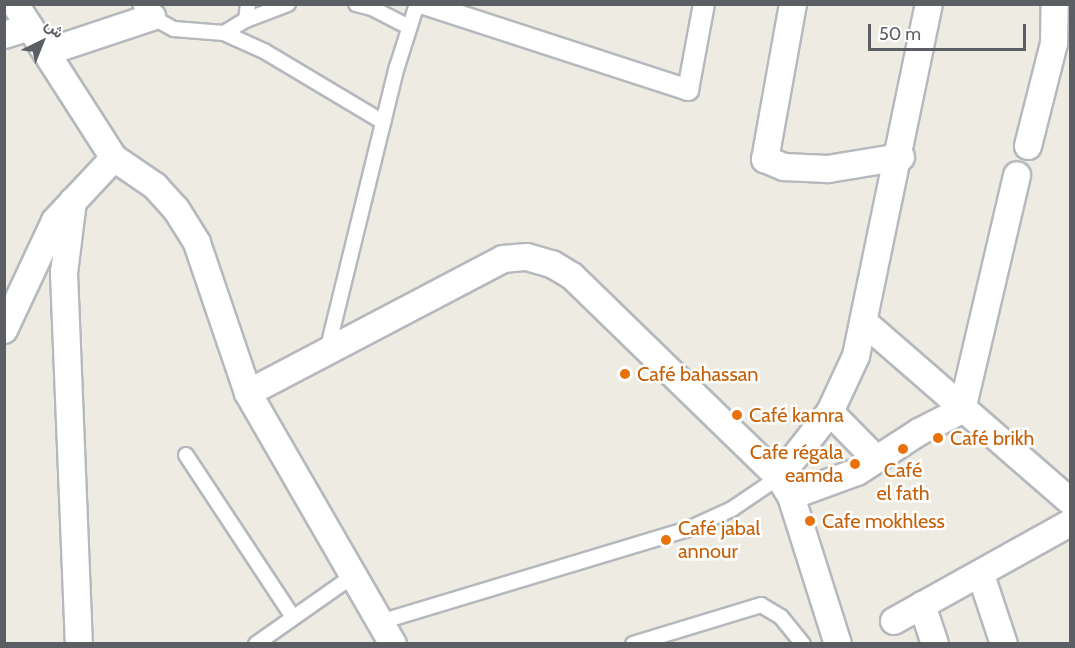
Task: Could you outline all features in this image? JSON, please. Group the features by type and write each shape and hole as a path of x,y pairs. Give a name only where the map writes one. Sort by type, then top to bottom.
{"street":[{"path":"15,4 114,158 160,192 188,227 248,393 393,644"},
{"path":"424,4 688,90 704,4"},
{"path":"793,4 765,159 784,167 828,169 901,157"},
{"path":"785,487 830,412 856,356 901,157 929,4"},
{"path":"47,52 146,11"},
{"path":"1028,146 1060,14"},
{"path":"4,35 30,27"},
{"path":"4,330 49,231 74,197 114,158"},
{"path":"785,487 857,472 962,410 1017,176"},
{"path":"74,197 64,273 79,644"},
{"path":"248,393 504,259 527,257 544,261 572,276 785,487 838,644"},
{"path":"865,323 962,410 1068,494"},
{"path":"830,412 876,459"},
{"path":"894,621 981,575 1071,523"},
{"path":"981,575 1004,644"},
{"path":"922,605 935,644"}],"lane":[{"path":"246,20 248,4"},
{"path":"224,33 246,20 288,4"},
{"path":"356,4 372,8 409,27"},
{"path":"327,353 383,122 417,4"},
{"path":"146,11 174,29 224,33 304,72 383,122"},
{"path":"186,454 293,617"},
{"path":"380,621 688,529 785,487"},
{"path":"256,644 354,575"},
{"path":"633,644 761,605 781,617 803,644"}],"place":[{"name":"Café bahassan","path":"625,374"},
{"name":"Café kamra","path":"737,415"},
{"name":"Café brikh","path":"938,438"},
{"name":"Café el fath","path":"903,449"},
{"name":"Cafe régala eamda","path":"855,464"},
{"name":"Cafe mokhless","path":"810,521"},
{"name":"Café jabal annour","path":"666,540"}]}
